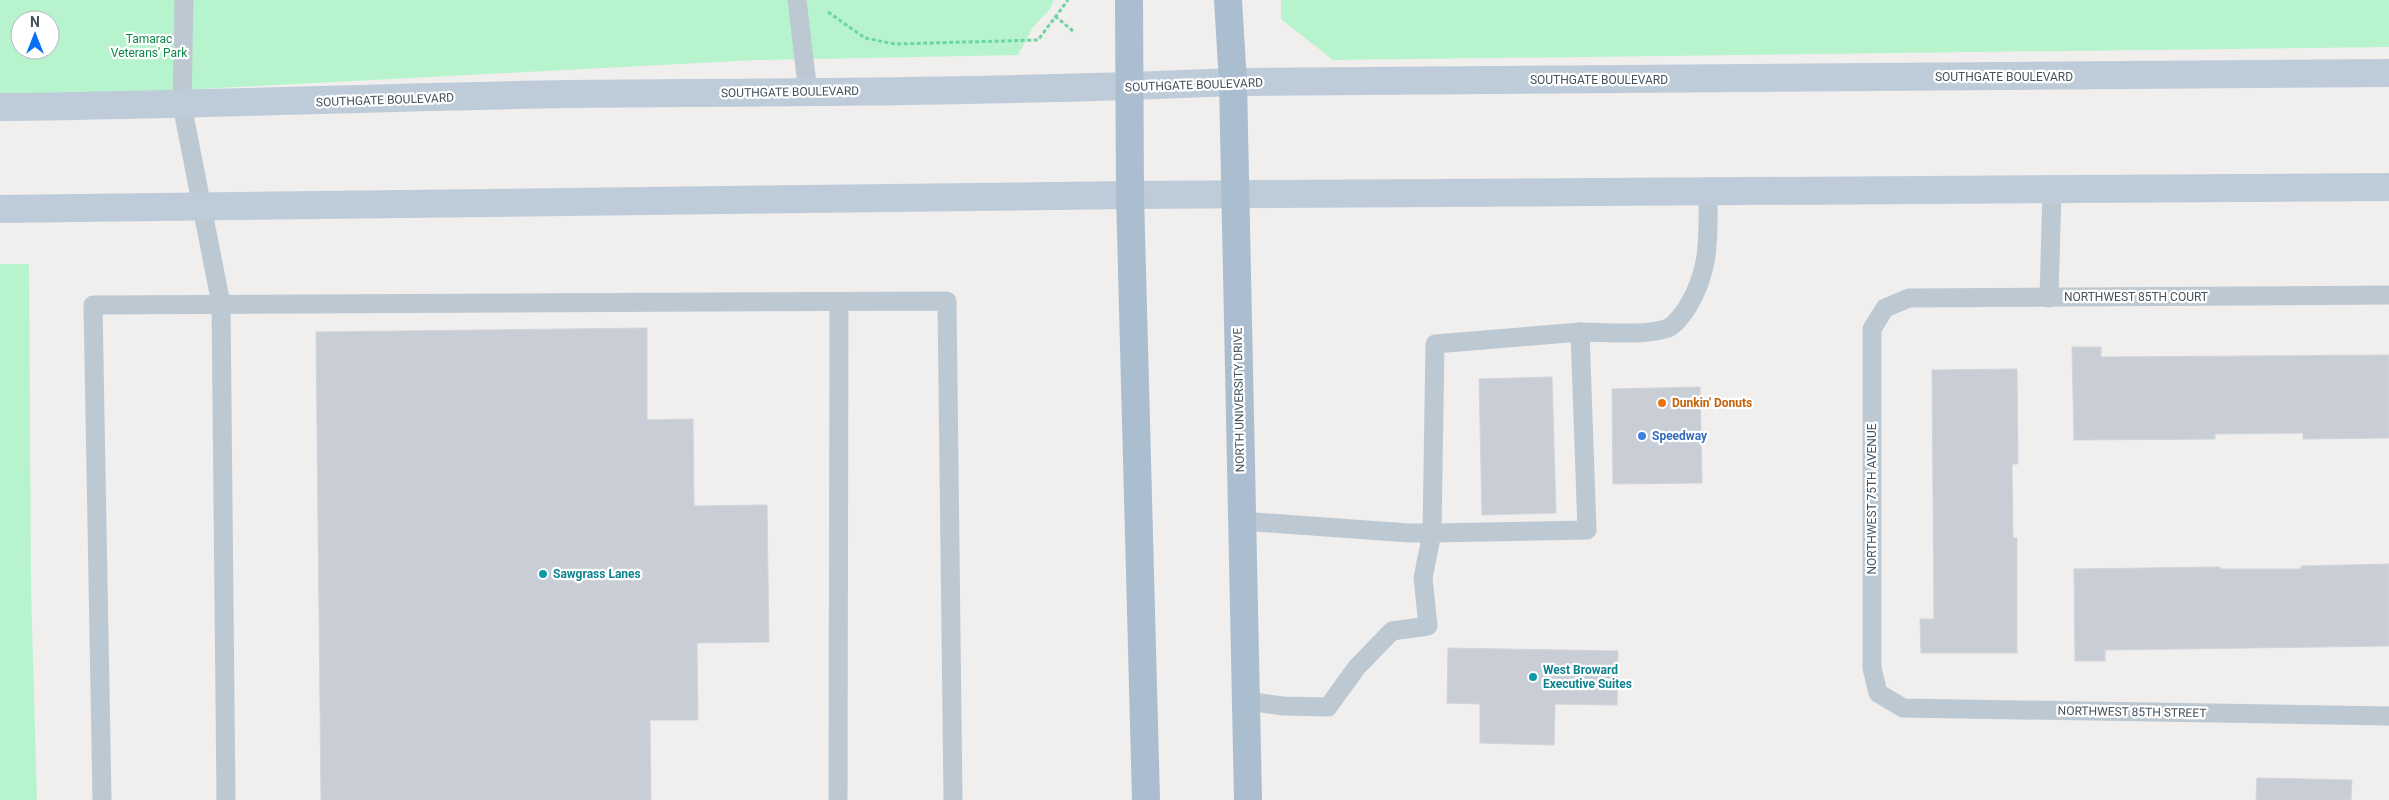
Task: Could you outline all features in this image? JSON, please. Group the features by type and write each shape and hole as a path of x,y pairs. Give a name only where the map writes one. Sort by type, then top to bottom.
{"main road":[{"path":"1130,0 1130,195 1146,800"},
{"name":"NORTH UNIVERSITY DRIVE","path":"1228,0 1233,82 1248,800"},
{"name":"SOUTHGATE BOULEVARD","path":"0,107 182,105 567,94 808,93 1129,87 1233,82 2389,73"},
{"path":"0,209 1130,195 2052,191 2389,187"}],"lane":[{"path":"184,0 182,105 221,304 226,800"},
{"path":"798,0 808,93"},
{"path":"2049,298 2052,191"},
{"path":"1246,701 1283,706 1328,707 1357,666 1392,630 1428,626 1423,578 1432,533 1435,344 1580,332 1667,329 1681,316 1695,295 1705,271 1708,238 1708,193"},
{"name":"NORTHWEST 85TH COURT","path":"1885,308 1909,298 2389,295"},
{"path":"102,800 93,305 947,301 953,800"},
{"path":"838,800 839,303"},
{"name":"NORTHWEST 75TH AVENUE","path":"1878,693 1872,668 1872,329 1885,308"},
{"path":"1242,521 1432,533 1587,530 1580,332"},
{"name":"NORTHWEST 85TH STREET","path":"1878,693 1903,708 2389,716"}],"path":[{"path":"828,6 827,11 865,38 896,44 1038,40 1068,0"},
{"path":"1055,16 1073,31"}],"green space":[{"name":"Tamarac Veterans' Park","path":"0,0 1054,0 1050,9 1033,27 1018,55 757,60 104,94 0,94"},
{"path":"1281,0 2389,0 2389,47 1333,60 1281,19"},
{"path":"0,264 29,264 31,591 37,800 0,800"}],"building":[{"name":"Sawgrass Lanes","path":"647,328 647,420 693,419 694,506 767,505 769,642 697,643 698,720 650,720 651,800 321,800 316,332"},
{"path":"2072,347 2101,347 2101,357 2389,355 2389,438 2303,439 2303,433 2215,434 2215,439 2074,440"},
{"path":"2017,369 2018,464 2012,464 2013,538 2017,538 2017,653 1921,653 1920,619 1934,619 1932,370"},
{"path":"1552,377 1556,513 1482,515 1479,379"},
{"path":"1700,387 1702,483 1613,484 1612,389"},
{"path":"2389,564 2389,646 2105,650 2105,661 2075,661 2074,569 2220,567 2220,569 2301,569 2301,566"},
{"name":"West Broward Executive Suites","path":"1448,648 1618,651 1617,705 1555,704 1554,745 1480,743 1480,704 1447,703"},
{"path":"2257,778 2352,780 2351,800 2256,800"}],"place":[{"name":"Dunkin' Donuts","path":"1662,403"},
{"name":"Speedway","path":"1642,436"},
{"name":"Sawgrass Lanes","path":"543,574"},
{"name":"West Broward Executive Suites","path":"1533,677"}]}
